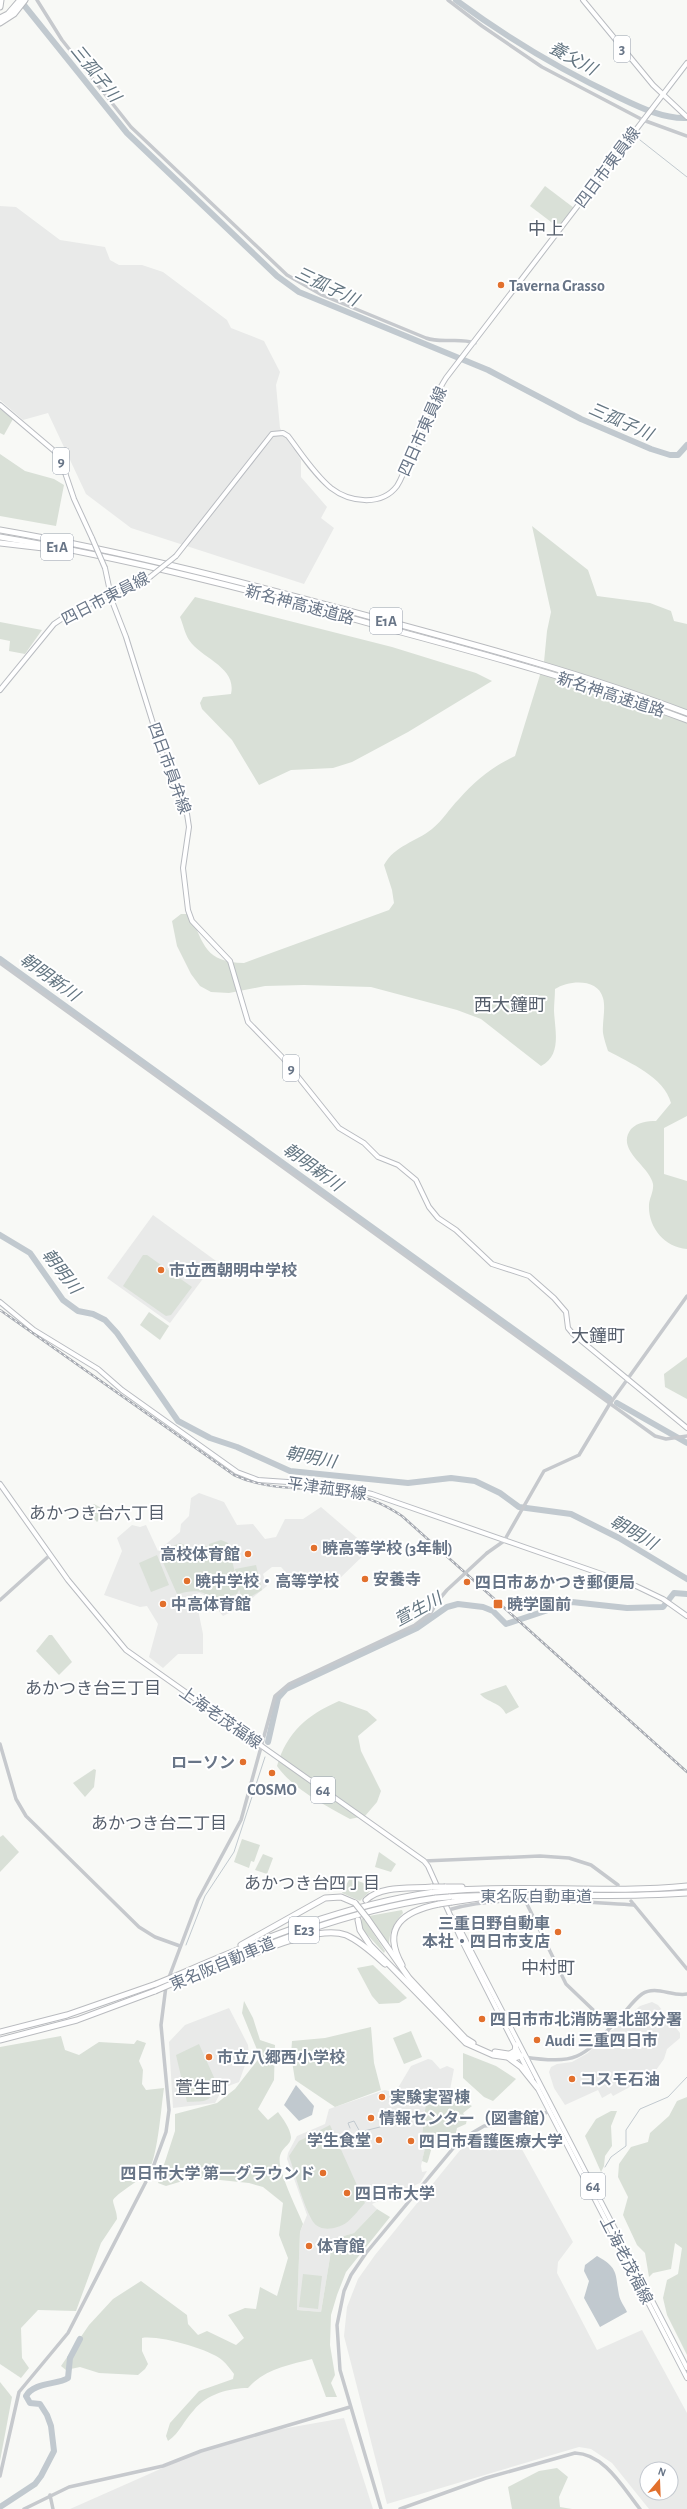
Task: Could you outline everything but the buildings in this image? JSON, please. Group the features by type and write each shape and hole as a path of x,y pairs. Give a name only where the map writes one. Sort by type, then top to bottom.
{"highway":[{"path":"0,7 1,0"},
{"path":"0,18 16,8 20,0"},
{"path":"0,22 25,0"},
{"path":"0,527 81,545"},
{"name":"新名神高速道路","path":"0,530 81,545 222,578 445,637 594,680 687,713"},
{"name":"新名神高速道路","path":"0,537 114,559 270,596 516,664 634,700 687,720"},
{"path":"0,543 114,559"},
{"name":"東名阪自動車道","path":"0,2032 67,2015 156,1984 283,1931 337,1913 390,1899 433,1890 446,1889 623,1889 687,1886"},
{"path":"366,1900 375,1894 386,1890 433,1890"},
{"name":"東名阪自動車道","path":"0,2040 77,2020 178,1982 287,1937 339,1919 390,1906 436,1898 450,1899 520,1894 622,1896 687,1893"},
{"path":"202,1964 271,1930 320,1900 336,1896 355,1903 409,1978 470,2042 490,2051 509,2056 522,2067 537,2088"},
{"path":"409,1978 395,1947 397,1928 408,1914 450,1899"},
{"path":"358,1920 360,1930 365,1938 466,2043 484,2052 524,2057"},
{"path":"204,1971 291,1941 333,1933 345,1935 356,1941 402,1978"},
{"path":"509,2056 515,2051 516,2046"}],"main road":[{"name":"3","path":"583,0 619,45 663,95 687,117"},
{"name":"四日市東員線","path":"0,690 54,624 72,612 111,596 150,577 176,556 272,434 283,433 288,436 322,479 340,494 354,499 369,500 388,493 400,480 435,398 457,364 475,343 687,63"},
{"name":"四日市員弁線","path":"0,405 59,454 74,499 105,568 111,596 166,765 187,814 189,828 184,868 188,910 192,921 230,961 248,1022 283,1058 340,1128 364,1143 378,1157 398,1165 416,1180 434,1214 456,1230 488,1260 502,1268 529,1276 534,1280 566,1312 569,1330 687,1428"},
{"name":"平津菰野線","path":"0,1302 30,1327 86,1360 200,1447 243,1475 258,1480 332,1486 362,1491 611,1576 663,1599 687,1616"},
{"name":"上海老茂福線","path":"0,1484 84,1602 120,1644 424,1861 460,1937 516,2046 524,2057 555,2111 687,2368"},
{"name":"上海老茂福線","path":"448,1910 465,1936 548,2110 687,2378"}],"street":[{"path":"37,0 62,40 131,127 286,275 322,295 426,338 443,342 462,339 475,343"},
{"path":"448,0 482,26 542,66 643,120 687,136"},
{"path":"0,963 609,1405 655,1436 670,1438 686,1436"},
{"path":"0,2476 19,2392 68,2333 152,2170 166,2132 169,2110 162,2018 165,1992 180,1946 198,1900 241,1820 274,1698 282,1688 415,1626 431,1613 436,1603 447,1590 487,1553 505,1539 532,1489 544,1471 579,1455 609,1405 687,1296"},
{"path":"0,1600 50,1555"},
{"path":"0,1744 16,1799 26,1816 139,1927 155,1937 180,1946"},
{"path":"424,1861 540,1856 569,1858 591,1865 618,1885"},
{"path":"631,1901 687,1969"},
{"path":"448,1910 471,1905 526,1902 634,1906"},
{"path":"526,1902 566,1984 611,2027"},
{"path":"524,2057 553,2061 568,2060 591,2048 643,1994 658,1990 680,1995 687,1994"},
{"path":"381,2509 340,2370 336,2325 344,2291 362,2259 445,2157 468,2133 492,2124 519,2123 548,2110 555,2111"},
{"path":"24,2509 50,2495 89,2481 163,2466 201,2451 350,2407"},
{"path":"400,2509 469,2483 575,2453 587,2455 601,2462 640,2509"},
{"path":"50,2495 53,2509"}],"shaded area":[{"path":"545,186 574,208 559,228 530,206"},
{"path":"0,206 16,207 60,240 105,247 110,260 119,265 142,265 163,272 227,320 231,328 264,341 280,372 276,385 280,428 301,460 301,477 327,507 321,518 334,528 304,584 131,528 86,494 48,413 23,420 0,400"},
{"path":"0,409 13,419 4,435 0,433"},
{"path":"0,454 25,471 54,479 64,485 56,526 0,516"},
{"path":"532,526 588,570 597,596 650,603 671,611 674,621 687,624 687,1116 664,1128 664,1174 687,1181 687,1249 671,1244 665,1240 659,1234 651,1221 649,1205 653,1184 651,1177 635,1158 627,1144 627,1137 631,1129 643,1122 656,1121 671,1103 667,1094 654,1078 636,1066 608,1051 603,1033 603,998 595,987 589,984 575,983 555,989 555,1049 548,1061 541,1066 481,1019 457,1010 371,987 304,985 265,986 229,993 211,992 200,986 191,974 177,946 172,921 181,914 190,914 203,943 213,955 231,962 244,963 389,910 394,903 392,890 384,865 389,858 400,848 432,829 465,792 485,774 499,764 515,756 544,662 547,631 551,612"},
{"path":"195,597 392,647 476,673 492,681 408,732 352,762 333,768 291,770 259,785 232,740 202,709 200,703 203,697 231,694 231,685 229,677 224,670 195,647 186,635 180,617"},
{"path":"0,622 42,630 25,654 9,651 10,641 0,639"},
{"name":"市立西朝明中学校","path":"153,1215 216,1261 170,1323 107,1278"},
{"path":"143,1255 147,1255 192,1287 171,1315 166,1316 123,1286"},
{"name":"市立西朝明中学校","path":"149,1312 169,1326 160,1340 140,1325"},
{"path":"687,1357 687,1399 665,1387 664,1374"},
{"name":"暁中学校・高等学校","path":"199,1493 224,1502 237,1525 253,1524 265,1539 276,1537 285,1519 303,1519 321,1507 370,1549 336,1582 332,1588 293,1580 281,1567 272,1567 263,1574 267,1586 241,1607 223,1616 206,1596 199,1593 195,1595 203,1634 203,1654 178,1654 163,1668 149,1657 158,1624 147,1606 140,1607 104,1595 122,1551 117,1538 132,1525 140,1527 146,1525 158,1551 180,1532 181,1524 189,1516 191,1498"},
{"path":"94,1504 107,1511 97,1522 86,1510"},
{"path":"221,1540 228,1543 239,1590 237,1594 213,1600 209,1596 196,1591 177,1594 161,1558 173,1546 180,1543 191,1548 209,1546 209,1544"},
{"path":"157,1555 169,1585 151,1592 139,1563"},
{"path":"256,1565 262,1590 242,1602 235,1569"},
{"path":"49,1635 52,1635 72,1662 59,1675 36,1651"},
{"path":"506,1685 519,1707 506,1714 501,1707 480,1694"},
{"path":"339,1701 367,1711 377,1720 358,1736 361,1751 381,1791 377,1802 365,1816 350,1819 301,1790 284,1775 277,1766 286,1743 300,1726 317,1712"},
{"path":"94,1769 96,1770 94,1787 85,1797 73,1783"},
{"path":"3,1835 19,1852 0,1872 0,1837"},
{"path":"242,1839 260,1845 254,1862 251,1861 249,1868 234,1862"},
{"path":"379,1852 396,1864 391,1872 375,1867"},
{"path":"263,1854 273,1858 267,1874 255,1870"},
{"path":"350,1878 374,1887 360,1901 342,1893"},
{"path":"402,1910 403,1913 397,1920 391,1932 389,1946 369,1916"},
{"path":"363,1917 385,1951 384,1953 363,1930 361,1921"},
{"path":"373,1965 407,1998 399,2003 379,2004 372,1996 357,1968"},
{"path":"244,2001 253,2018 260,2040 275,2045 274,2080 258,2109 268,2120 278,2112 288,2127 291,2137 289,2144 280,2156 280,2162 286,2183 303,2224 300,2232 297,2310 321,2312 333,2239 354,2233 377,2209 390,2217 346,2272 331,2315 330,2345 335,2375 331,2383 337,2397 326,2397 312,2359 295,2363 269,2372 248,2388 233,2389 219,2393 205,2400 199,2404 176,2434 168,2441 166,2436 170,2423 199,2391 233,2379 234,2374 222,2360 195,2347 160,2339 142,2338 142,2351 148,2364 138,2375 99,2373 80,2367 66,2370 61,2366 89,2325 113,2299 141,2281 187,2315 188,2324 198,2335 207,2331 236,2345 244,2338 228,2315 245,2308 256,2309 260,2287 277,2296 288,2258 279,2235 283,2203 263,2187 249,2183 201,2178 186,2180 166,2186 158,2183 175,2131 175,2114 217,2103 235,2089 260,2057 242,2013"},
{"path":"652,2002 658,2005 680,2033 680,2038 667,2049 664,2059 656,2070 651,2074 644,2073 628,2088 613,2096 611,2093 602,2098 598,2090 565,2105 554,2088 549,2072 551,2067 557,2064 572,2062 588,2053 609,2031 613,2030 640,2006"},
{"name":"市立八郷西小学校","path":"229,2008 248,2045 249,2054 239,2082 223,2088 215,2103 173,2108 169,2042 185,2025"},
{"path":"371,2027 374,2063 381,2090 335,2107 295,2080 291,2055 292,2041 325,2038"},
{"path":"411,2031 422,2057 404,2064 393,2038"},
{"path":"61,2036 65,2050 79,2055 99,2042 134,2044 137,2040 146,2043 139,2061 143,2070 142,2084 146,2090 164,2088 155,2153 149,2170 142,2178 114,2199 113,2201 117,2219 101,2243 76,2311 38,2310 21,2328 22,2358 29,2368 21,2378 0,2364 0,2047"},
{"path":"199,2044 217,2084 212,2095 207,2100 187,2102 176,2055"},
{"path":"463,2053 496,2066 516,2079 493,2101 484,2097 463,2078"},
{"name":"四日市大学","path":"428,2059 432,2060 440,2069 447,2066 454,2069 448,2100 426,2102 422,2135 425,2148 421,2166 422,2172 427,2171 420,2183 372,2204 377,2209 354,2233 333,2239 321,2312 297,2310 300,2232 307,2215 287,2159 288,2153 297,2136 325,2124 329,2109 385,2090 395,2093 411,2066"},
{"path":"296,2085 314,2106 312,2115 299,2121 284,2105"},
{"path":"687,2097 687,2355 667,2315 663,2298 667,2280 678,2274 682,2248 675,2243 671,2269 653,2273 649,2277 645,2253 637,2245 623,2215 628,2197 618,2177 619,2164 631,2147 648,2142 650,2133 669,2116 677,2101"},
{"path":"460,2100 472,2106 463,2113 467,2119 466,2124 457,2128 455,2137 443,2146 433,2143 427,2163 422,2161 425,2148 422,2135 426,2102"},
{"path":"611,2111 617,2111 611,2126 612,2146 605,2156 604,2166 601,2172 585,2136 596,2119"},
{"name":"四日市大学 第一グラウンド","path":"330,2125 365,2203 346,2223 338,2227 325,2229 317,2226 310,2217 289,2156 299,2141"},
{"path":"486,2132 513,2133 573,2242 558,2262 557,2273 597,2350 642,2330 687,2413 687,2509 649,2509 643,2501 679,2501 679,2461 639,2461 639,2497 612,2463 591,2449 579,2447 387,2504 344,2336 347,2307 358,2279 375,2255 461,2149"},
{"path":"597,2256 613,2268 621,2302 627,2312 600,2327 584,2298 589,2281 584,2271 585,2265"},
{"path":"303,2274 322,2276 318,2309 299,2307"},
{"path":"0,2382 12,2397 0,2461"},
{"path":"344,2418 373,2509 70,2509 201,2451 276,2430"},
{"path":"557,2468 568,2477 559,2497 560,2507 572,2509 512,2509 508,2487 539,2471"}],"waterway":[{"name":"三孤子川","path":"20,0 127,133 277,276 299,292 488,370 581,419 651,449 670,455 678,455 687,445"},
{"name":"養父川","path":"456,0 515,40 597,87 651,112 669,117 687,118"},
{"path":"640,140 687,177"},
{"name":"朝明新川","path":"0,959 609,1398"},
{"name":"朝明川","path":"0,1235 30,1253 63,1300 78,1311 93,1314 105,1320 117,1333 178,1421 210,1438 237,1447 290,1471 408,1483 451,1478 475,1481 500,1493 519,1507 571,1514 619,1538 687,1579"},
{"name":"朝明新川","path":"617,1403 687,1443"},
{"name":"萱生川","path":"268,1742 278,1698 286,1689 417,1628 447,1607 458,1604 483,1607 493,1611 506,1624 572,1602 627,1608 663,1607 674,1593 687,1594"},
{"path":"186,1945 205,1896 234,1852 265,1757"},
{"path":"605,2167 611,2157 626,2146 626,2130 640,2109 668,2097 687,2077"},
{"path":"350,2128 348,2123 354,2121 360,2132 380,2127"},
{"path":"0,2507 35,2484 41,2476 54,2451 51,2426 47,2415 40,2404 30,2403 26,2396 34,2388 68,2378 70,2358 80,2339"}],"railway":[{"path":"0,1310 234,1475 260,1484 286,1488 327,1490 356,1495 380,1503 395,1511 687,1772"}],"place":[{"name":"Taverna Grasso","path":"501,285"},
{"name":"市立西朝明中学校","path":"161,1270"},
{"name":"暁高等学校 (3年制)","path":"314,1548"},
{"name":"高校体育館","path":"248,1554"},
{"name":"安養寺","path":"365,1579"},
{"name":"暁中学校・高等学校","path":"187,1581"},
{"name":"四日市あかつき郵便局","path":"467,1582"},
{"name":"中高体育館","path":"163,1604"},
{"name":"暁学園前","path":"498,1604"},
{"name":"ローソン","path":"243,1762"},
{"name":"COSMO","path":"272,1773"},
{"name":"三重日野自動車 本社・四日市支店","path":"558,1932"},
{"name":"四日市市北消防署北部分署","path":"482,2019"},
{"name":"Audi 三重四日市","path":"537,2040"},
{"name":"市立八郷西小学校","path":"209,2057"},
{"name":"コスモ石油","path":"572,2079"},
{"name":"実験実習棟","path":"382,2097"},
{"name":"情報センター（図書館）","path":"371,2118"},
{"name":"学生食堂","path":"379,2140"},
{"name":"四日市看護医療大学","path":"411,2141"},
{"name":"四日市大学 第一グラウンド","path":"323,2173"},
{"name":"四日市大学","path":"347,2193"},
{"name":"体育館","path":"309,2246"}],"district":[{"name":"中上","path":"546,229"},
{"name":"西大鐘町","path":"510,1005"},
{"name":"大鐘町","path":"598,1336"},
{"name":"あかつき台六丁目","path":"97,1513"},
{"name":"あかつき台三丁目","path":"93,1688"},
{"name":"あかつき台二丁目","path":"159,1823"},
{"name":"あかつき台四丁目","path":"312,1883"},
{"name":"中村町","path":"548,1968"},
{"name":"萱生町","path":"202,2088"}]}
